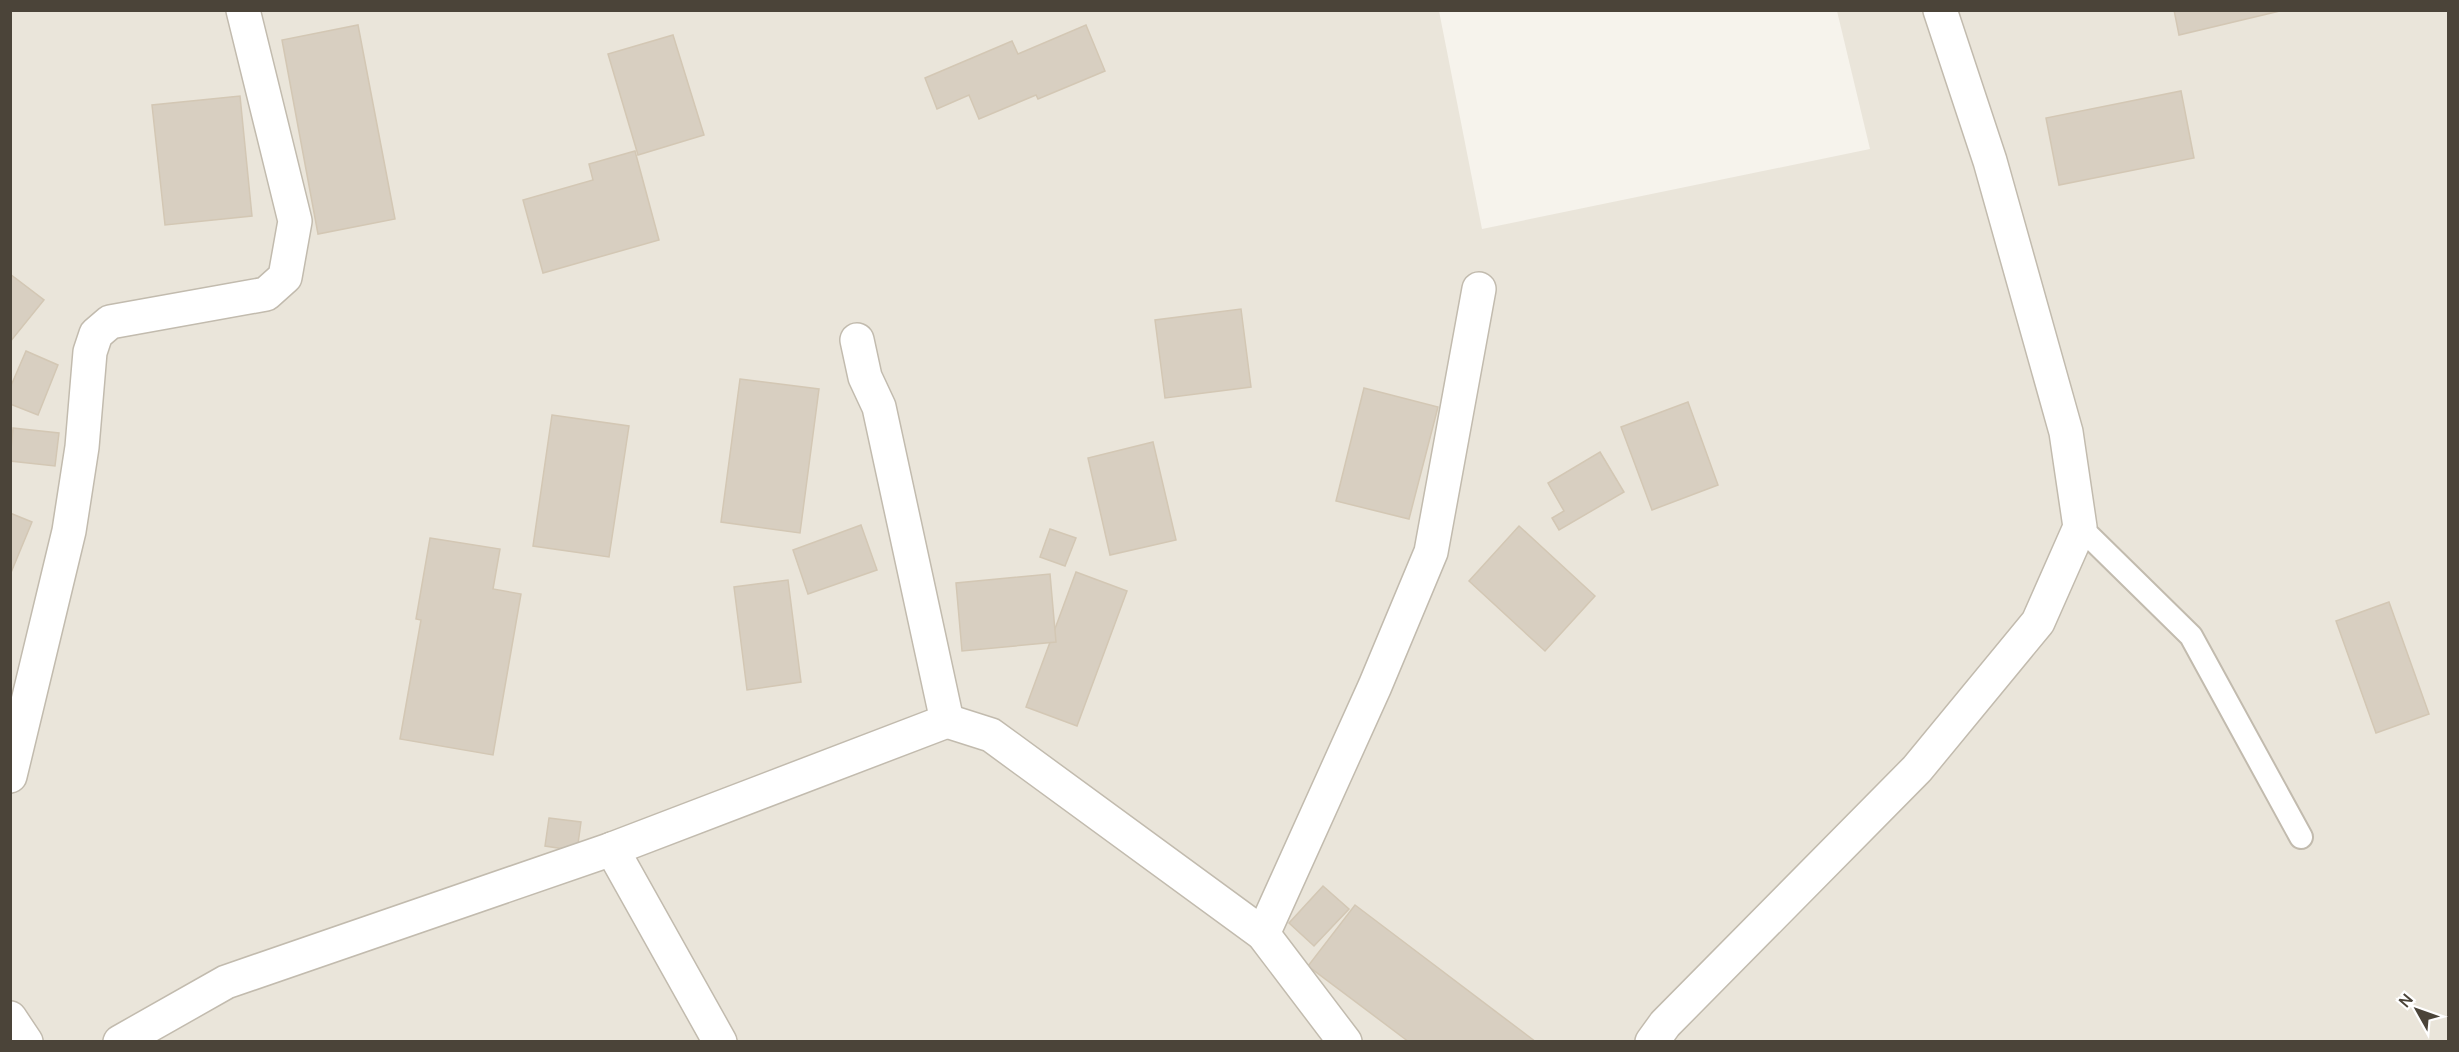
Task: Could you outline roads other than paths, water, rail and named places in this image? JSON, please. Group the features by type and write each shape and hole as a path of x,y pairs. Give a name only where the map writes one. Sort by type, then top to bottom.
{"street":[{"path":"10,776 69,531 82,447 90,352 96,334 110,322 266,294 285,277 295,220 243,10"},
{"path":"1652,1041 1665,1024 1917,769 2038,622 2080,527 2066,432 1990,161 1940,10"},
{"path":"1263,934 1375,686 1431,552 1479,289"},
{"path":"857,340 865,377 879,407 947,721"},
{"path":"120,1041 226,982 612,849 947,721 991,735 1263,934 1345,1041"},
{"path":"612,849 720,1041"},
{"path":"10,1018 26,1041"}],"lane":[{"path":"2080,527 2191,636 2301,837"}]}
